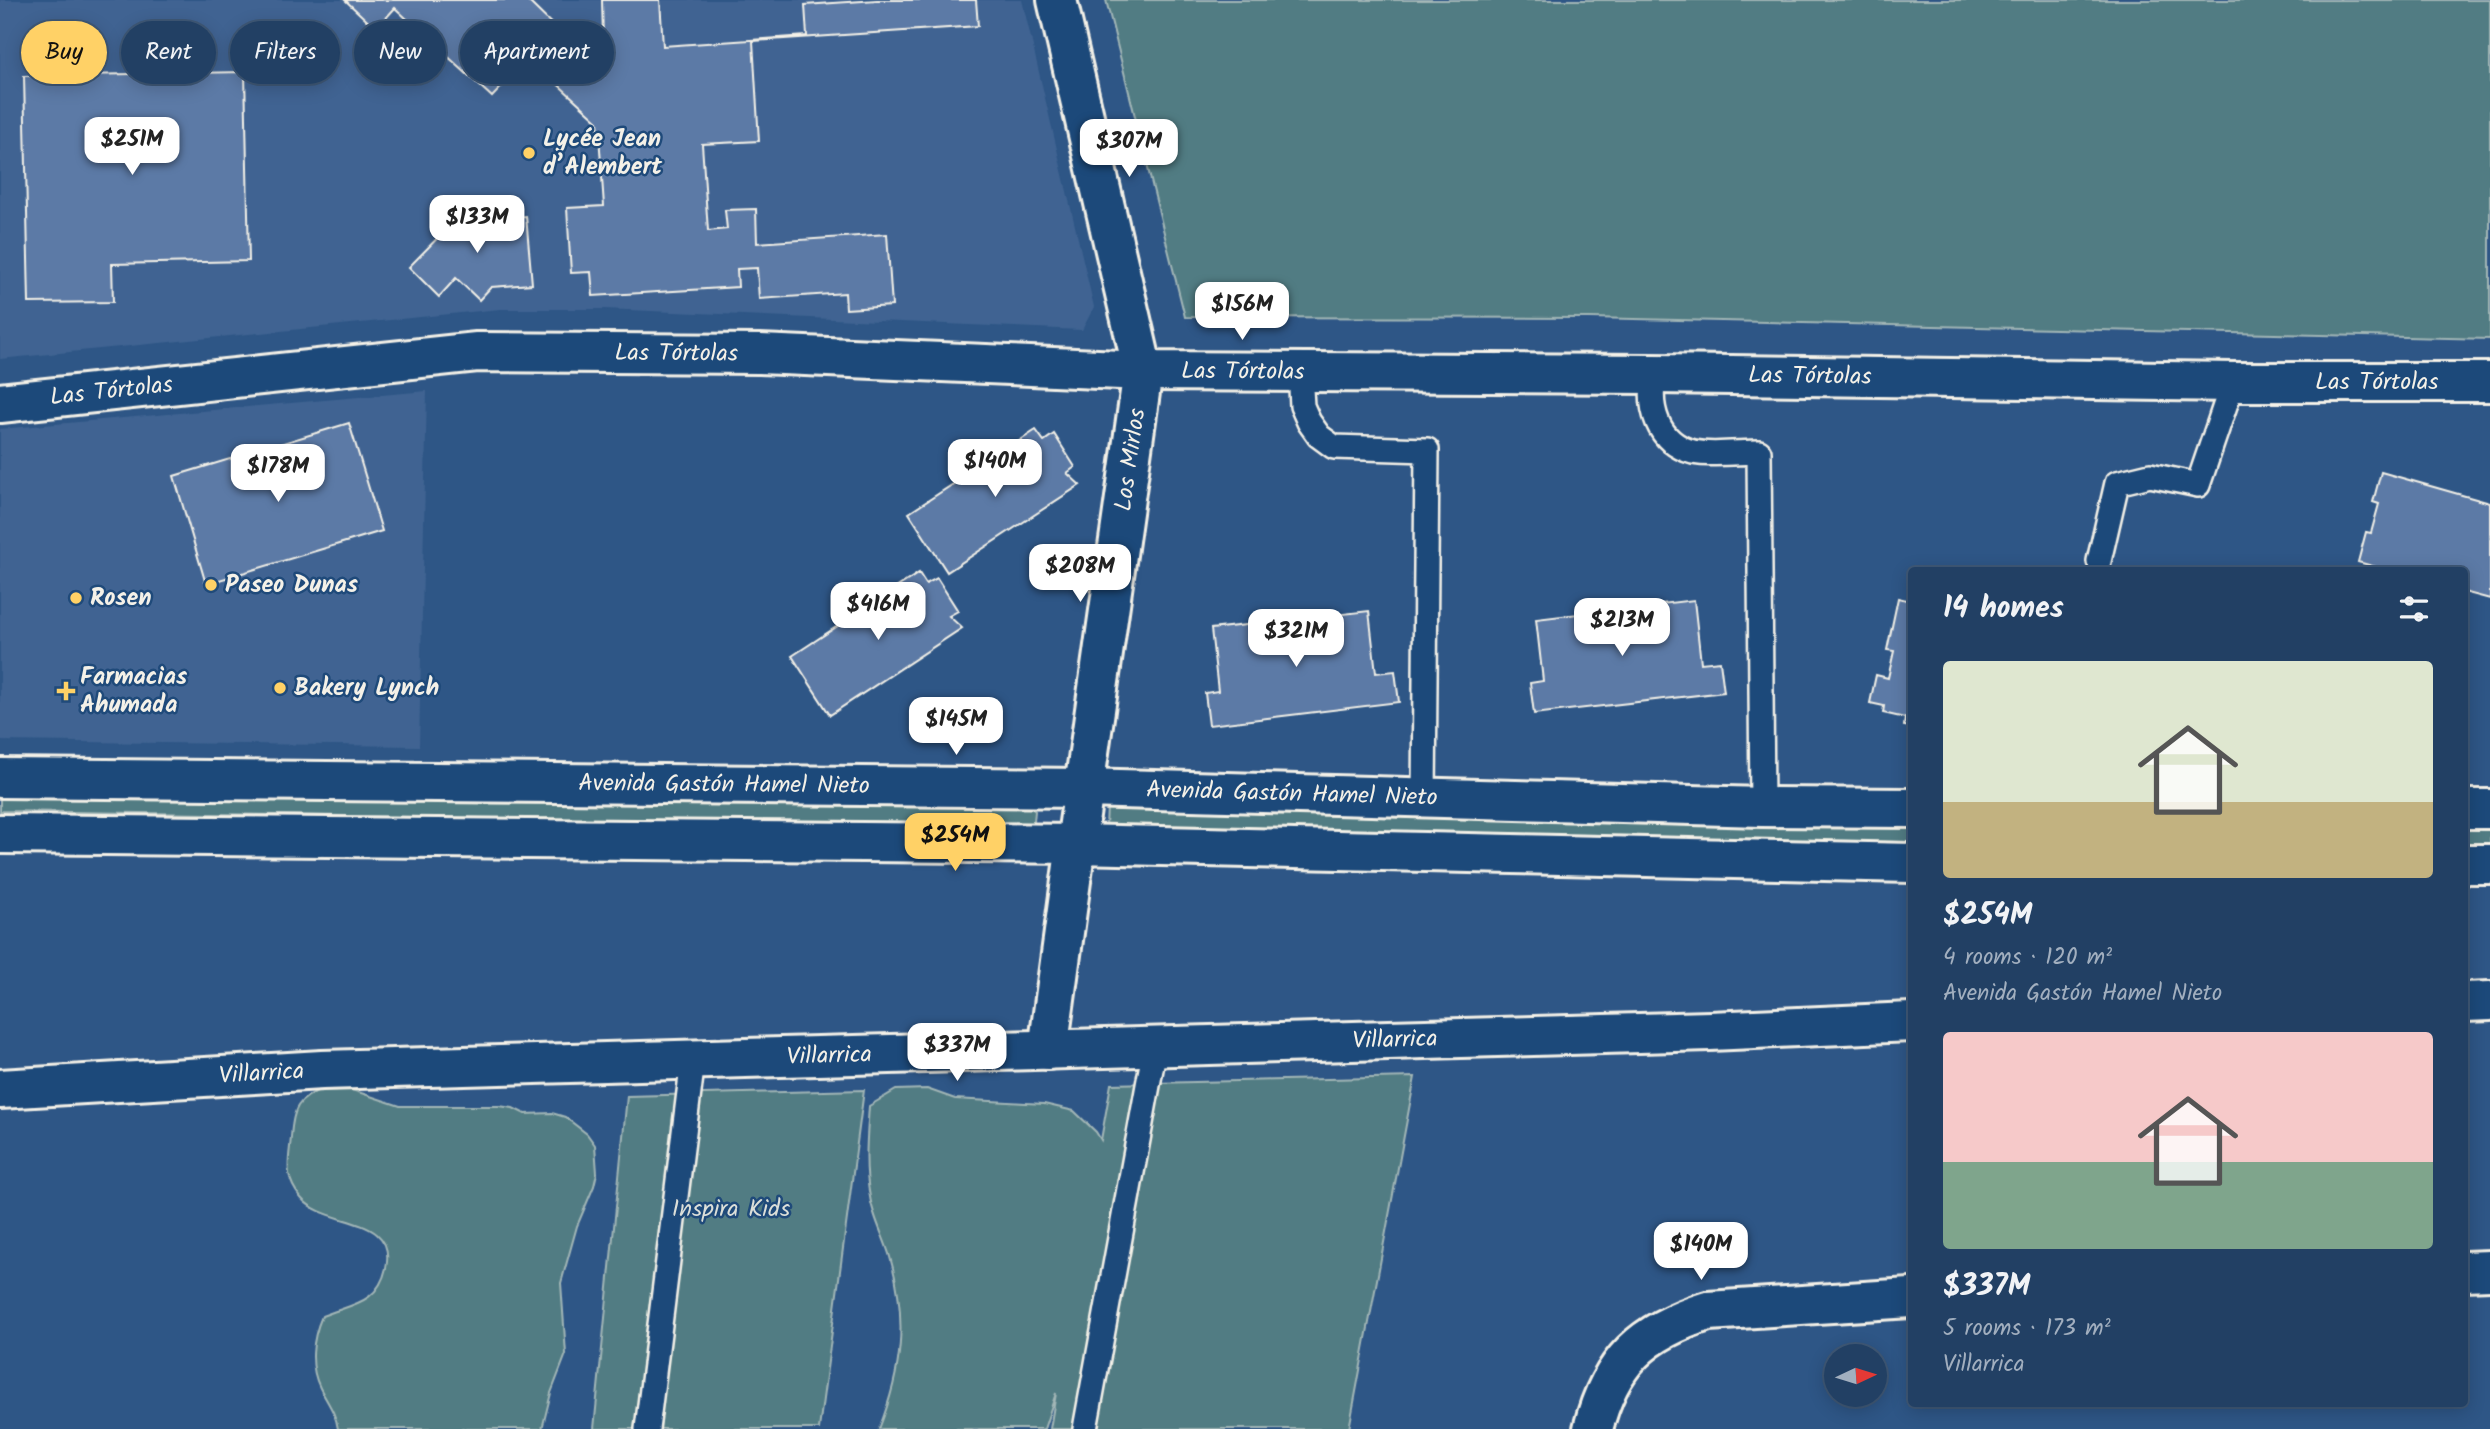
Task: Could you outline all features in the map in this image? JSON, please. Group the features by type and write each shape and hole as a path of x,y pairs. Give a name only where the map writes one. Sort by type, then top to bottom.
{"street":[{"name":"Los Mirlos","path":"1048,1050 1143,371 1057,0"},
{"name":"Las Tórtolas","path":"0,403 477,352 760,354 1143,371 2490,382"},
{"name":"Avenida Gastón Hamel Nieto","path":"0,778 1084,788 1762,807 1908,808"},
{"path":"2468,809 2490,809"},
{"path":"0,834 1076,844 1908,863"},
{"path":"2468,864 2490,864"},
{"path":"2468,1002 2490,1001"},
{"name":"Villarrica","path":"0,1089 322,1070 1710,1031 1908,1022"},
{"path":"2468,1271 2490,1270"},
{"path":"1593,1429 1602,1399 1614,1374 1632,1352 1653,1334 1681,1319 1708,1311 1908,1298"}],"lane":[{"path":"1304,372 1302,406 1309,422 1320,436 1334,447 1427,450 1424,798"},
{"path":"1655,374 1650,391 1652,409 1659,426 1670,440 1695,453 1759,452 1762,807"},
{"path":"2099,561 2117,482 2150,475 2198,485 2234,382"},
{"path":"1085,1429 1155,1047"},
{"path":"646,1429 693,1060"}],"shaded area":[{"name":"Lycée Jean d’Alembert","path":"0,0 1022,0 1094,307 1082,330 605,309 500,309 0,359"},
{"name":"Paseo Dunas","path":"427,391 419,746 0,741 0,429"}],"green space":[{"path":"1106,0 2490,0 2490,339 1590,318 1185,317"},
{"path":"0,789 1028,805 1035,811 1034,821 1028,826 0,811"},
{"path":"1107,807 1908,825 1908,844 1106,827"},
{"path":"2468,827 2490,827 2490,845 2468,845"},
{"path":"1415,1077 1349,1429 1050,1429 1056,1393 1044,1429 879,1429 893,1386 900,1344 900,1323 896,1280 871,1204 868,1185 866,1152 869,1106 896,1090 927,1089 955,1099 1044,1104 1074,1111 1101,1140 1111,1084"},
{"path":"324,1088 352,1090 400,1106 499,1106 513,1108 525,1114 552,1113 565,1117 587,1134 595,1145 597,1173 594,1186 577,1226 561,1283 566,1354 551,1393 542,1429 338,1429 314,1371 316,1334 322,1316 362,1301 377,1289 386,1268 387,1251 381,1238 371,1230 312,1207 295,1190 289,1176 295,1112 308,1096"},
{"name":"Inspira Kids","path":"864,1090 819,1429 594,1429 627,1096"}],"building":[{"path":"345,0 527,0 549,21 460,21 460,68 446,55 446,21 409,21 395,8 383,21 367,21"},
{"path":"602,0 660,0 663,46 807,36 805,5 877,0 976,0 978,26 753,41 759,141 702,144 708,231 727,229 725,210 756,209 757,243 887,234 892,306 846,309 845,293 759,299 757,268 737,269 738,287 593,296 591,272 571,273 567,208 604,206 598,121 557,84 614,84 614,21 603,21"},
{"path":"230,72 230,84 245,84 249,261 112,264 113,302 29,303 24,84 107,84 107,74 121,74 121,84 216,84 216,73"},
{"path":"478,84 504,84 492,97"},
{"path":"472,203 489,220 526,216 532,284 491,287 479,300 456,278 439,297 409,267"},
{"path":"349,423 382,531 206,584 174,476"},
{"path":"1036,430 1044,441 1054,434 1075,467 1067,473 1080,485 947,572 909,513"},
{"path":"2381,472 2490,503 2490,599 2468,593 2468,567 2376,567 2358,562 2366,532 2371,533 2379,504 2373,502"},
{"path":"919,573 926,584 937,578 958,611 949,616 962,628 830,715 792,656"},
{"path":"1898,598 1908,600 1908,727 1904,726 1905,718 1883,713 1884,706 1870,703 1876,675 1888,678 1894,651 1887,650"},
{"path":"1694,600 1701,663 1720,661 1724,692 1534,714 1530,683 1543,681 1536,619"},
{"path":"1369,611 1376,673 1395,671 1399,702 1209,725 1205,693 1218,691 1211,629"}],"place":[{"name":"Lycée Jean d’Alembert","path":"529,153"},
{"name":"Paseo Dunas","path":"211,585"},
{"name":"Rosen","path":"76,598"},
{"name":"Bakery Lynch","path":"280,688"},
{"name":"Farmacias Ahumada","path":"66,691"}]}
